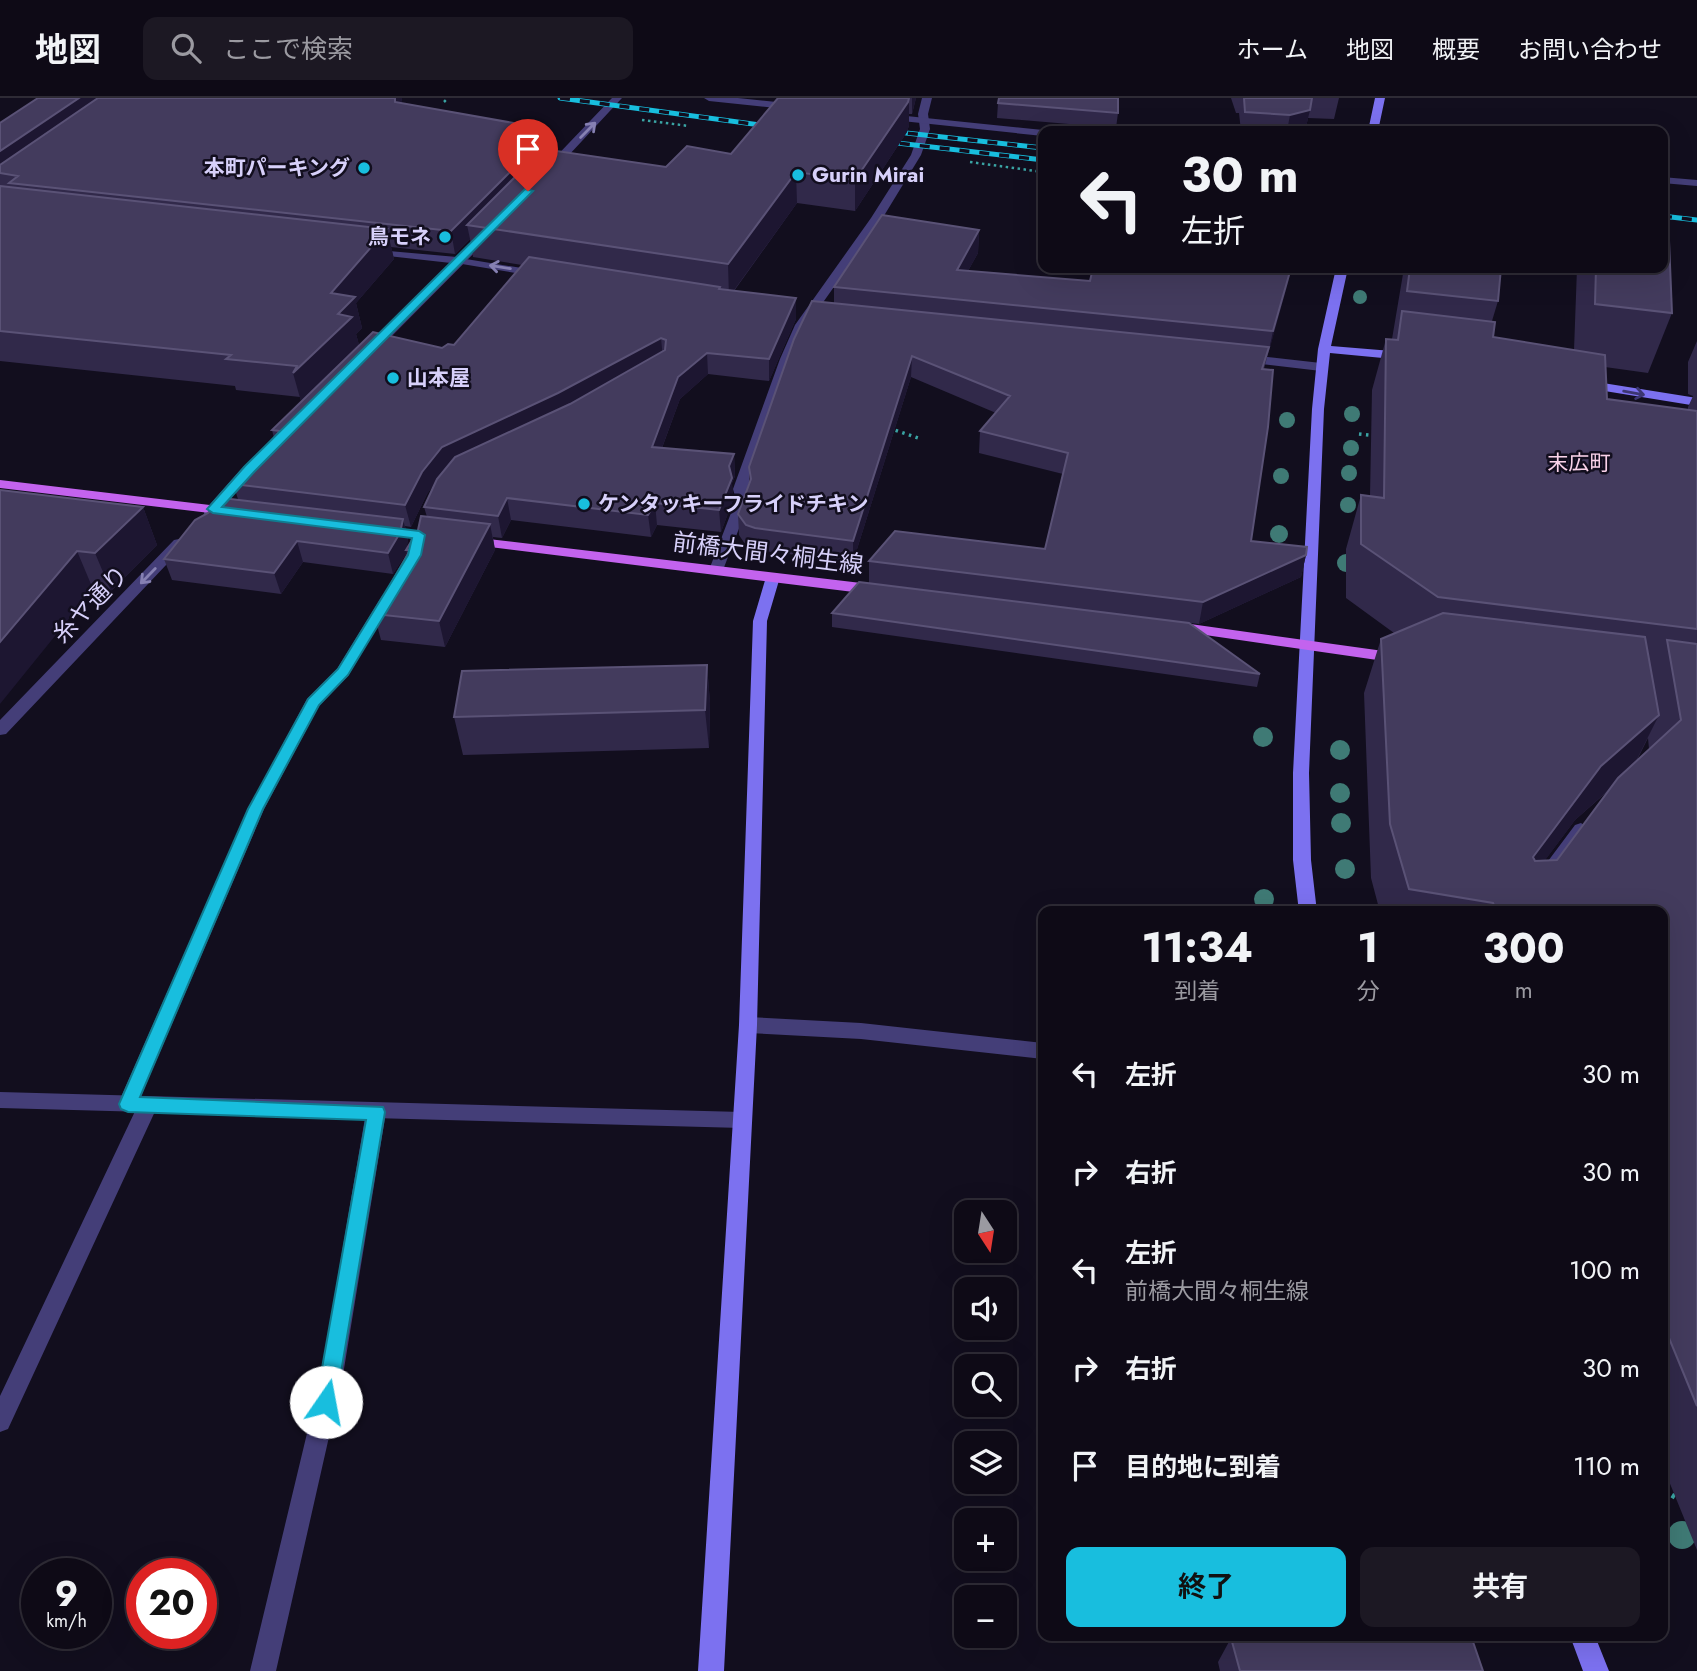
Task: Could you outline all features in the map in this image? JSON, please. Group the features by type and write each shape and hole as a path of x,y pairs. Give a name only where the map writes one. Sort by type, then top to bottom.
{"main road":[{"path":"0,484 254,514"},
{"name":"前橋大間々桐生線","path":"460,540 891,591"},
{"path":"1157,625 1412,660"}],"street":[{"path":"545,174 617,98"},
{"path":"709,98 803,108"},
{"path":"716,569 743,500 740,489 786,359 809,314 876,219 916,155 925,129 923,121 927,98"},
{"path":"1374,126 1380,98"},
{"path":"870,115 1038,132"},
{"path":"1668,181 1697,183"},
{"path":"358,362 496,225"},
{"path":"354,249 460,261 552,276"},
{"path":"1308,906 1301,811 1321,367 1341,273"},
{"path":"1324,349 1414,357"},
{"path":"1232,357 1321,367"},
{"path":"1568,381 1697,402"},
{"name":"糸ヤ通り","path":"0,730 258,460"},
{"path":"711,1671 748,1025 760,621 773,577"},
{"path":"0,1421 138,1104 256,809 313,703 343,672 393,590"},
{"path":"1523,906 1591,818"},
{"path":"748,1025 861,1031 1038,1050"},
{"path":"0,1100 742,1120"},
{"path":"263,1671 332,1375 376,1112"},
{"path":"1584,1641 1596,1671"}],"path":[{"path":"444,102 448,98"},
{"path":"966,162 1038,171"},
{"path":"887,427 918,438"},
{"path":"1359,434 1386,437"},
{"path":"1668,1493 1675,1497"}],"building":[{"path":"38,98 79,98 0,151 0,123"},
{"path":"98,98 395,98 395,102 536,127 513,153 527,155 451,231 9,183 18,176 0,173 0,165"},
{"path":"778,98 909,98 855,180 796,172 728,264 467,225 543,149 666,167 687,146 731,154"},
{"path":"999,98 1118,98 1118,113 998,103"},
{"path":"1244,98 1312,98 1310,110 1290,115 1245,112"},
{"path":"0,186 387,229 331,293 355,297 338,314 352,317 293,373 297,366 226,359 231,355 0,331"},
{"path":"882,215 979,230 957,270 1090,281 1092,273 1290,273 1273,331 834,287"},
{"path":"1668,216 1672,313 1595,304 1596,273 1668,273"},
{"path":"529,257 720,287 719,289 796,298 769,359 707,353 678,377 652,447 734,454 729,466 732,478 719,510 655,503 648,515 507,498 498,516 424,507 437,479 455,457 570,404 665,350 666,340 661,338 558,393 442,447 422,472 405,505 233,484 280,431 272,430 373,332 442,348 448,344 454,345"},
{"path":"1409,273 1501,273 1498,301 1407,291"},
{"path":"812,301 1269,347 1262,369 1273,370 1268,427 1251,541 1307,547 1306,555 1203,602 869,561 895,531 1045,549 1068,453 980,431 1010,396 912,356 853,541 746,525 738,514 751,479 749,467 794,339"},
{"path":"1402,311 1495,322 1493,337 1605,355 1607,399 1697,411 1697,629 1438,597 1361,544 1361,495 1384,498 1386,339 1398,340"},
{"path":"0,490 143,507 95,553 77,551 0,642"},
{"path":"222,498 403,519 400,533 388,553 297,541 274,573 164,559 195,520 208,513"},
{"path":"421,516 490,524 439,621 374,614 410,550 406,550 418,530"},
{"path":"859,582 1189,623 1260,674 832,613"},
{"path":"1443,613 1645,637 1659,715 1601,766 1533,857 1535,861 1557,860 1618,778 1681,720 1667,640 1697,644 1697,1406 1668,1336 1668,906 1494,906 1493,903 1409,889 1390,824 1381,639"},
{"path":"707,665 705,710 454,717 462,671"},
{"path":"1232,1641 1473,1641 1483,1671 1240,1671"}],"railway":[{"path":"560,98 775,127"},
{"path":"888,131 1038,147"},
{"path":"880,141 1038,159"},
{"path":"1668,217 1697,220"}],"place":[{"name":"本町パーキング","path":"364,168"},
{"name":"Gurin Mirai","path":"798,175"},
{"name":"鳥モネ","path":"445,237"},
{"name":"山本屋","path":"393,378"},
{"name":"ケンタッキーフライドチキン","path":"584,504"}],"district":[{"name":"末広町","path":"1579,463"}],"route":[{"path":"326,1402 376,1112 128,1104 256,809 313,703 343,672 415,555 419,535 213,509 249,469 382,340 528,191"}]}
